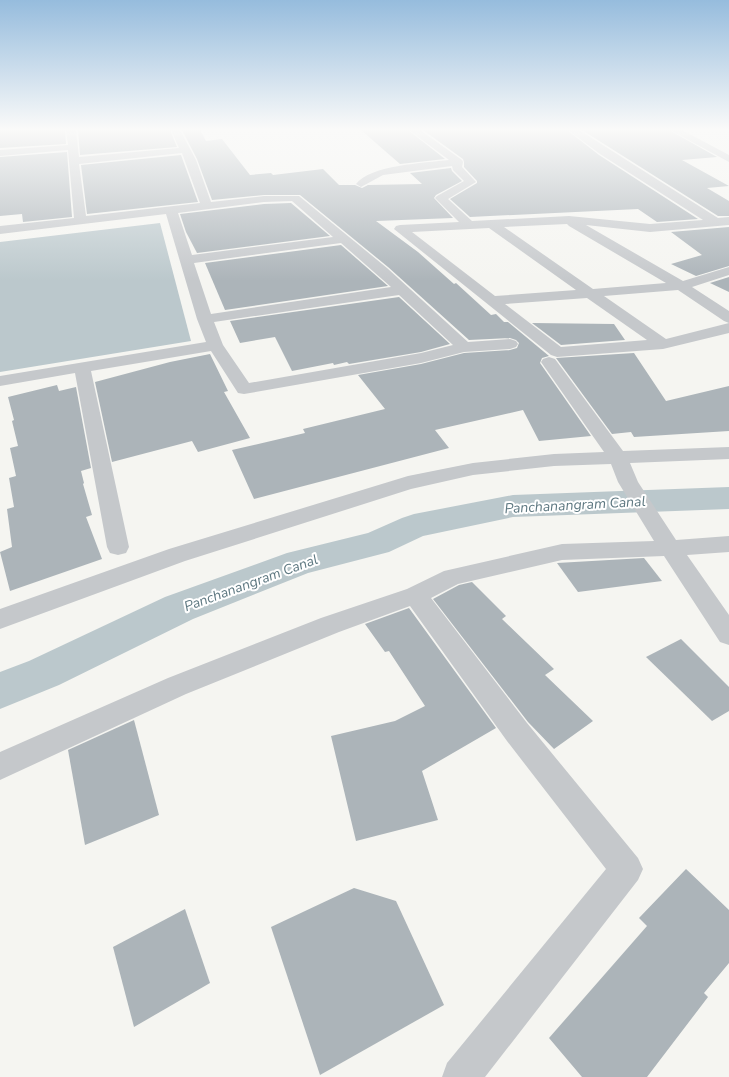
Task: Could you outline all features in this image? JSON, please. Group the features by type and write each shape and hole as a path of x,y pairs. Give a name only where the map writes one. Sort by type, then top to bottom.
{"street":[{"path":"76,180 80,221"},
{"path":"198,180 208,206"},
{"path":"362,184 368,180"},
{"path":"469,180 471,182 441,198 469,225"},
{"path":"649,180 715,222"},
{"path":"0,230 264,199 294,198 402,290 464,347"},
{"path":"171,210 205,319 216,345 244,390 421,358 464,347 510,344"},
{"path":"569,220 681,286 729,318"},
{"path":"729,221 650,228 569,220 400,229 557,352 664,344 729,328"},
{"path":"491,224 664,344"},
{"path":"186,260 343,239"},
{"path":"492,301 681,286 729,270"},
{"path":"205,319 402,290"},
{"path":"0,381 216,345"},
{"path":"549,362 619,459 628,482 670,548 729,635"},
{"path":"82,367 118,547"},
{"path":"0,619 177,555 408,483 473,469 554,460 619,459 729,453"},
{"path":"0,766 178,686 330,625 415,595 452,578 562,552 729,544"},
{"path":"415,595 517,732 627,869 461,1077"}],"shaded area":[{"path":"160,223 191,341 0,372 0,242"}],"building":[{"path":"0,180 69,180 72,217 23,222 22,214 0,216"},
{"path":"83,180 190,180 198,202 87,214"},
{"path":"205,180 334,180 339,185 355,185 362,188 368,185 422,184 418,180 461,180 436,195 434,198 453,218 376,221 418,252 454,284 456,283 491,315 496,314 504,322 508,322 549,356 542,358 540,363 591,436 539,441 523,410 435,430 449,448 254,499 232,450 305,433 303,429 385,409 358,375 421,364 464,353 510,350 517,348 519,343 510,338 469,340 388,267 300,195 264,195 212,200"},
{"path":"638,180 698,219 657,222 638,209 470,217 450,199 477,183 477,181"},
{"path":"661,180 719,180 729,186 707,188 729,201 729,216 718,216"},
{"path":"291,203 330,236 197,253 186,232 180,214 264,204"},
{"path":"729,227 729,266 696,276 671,264 702,255 671,232"},
{"path":"341,245 388,286 225,310 205,263"},
{"path":"729,277 729,292 710,283"},
{"path":"399,297 450,344 421,352 349,364 347,362 334,365 333,363 292,371 275,337 240,343 230,321"},
{"path":"532,323 614,324 625,340 561,345"},
{"path":"634,353 666,401 729,386 729,431 634,437 631,432 612,434 556,358"},
{"path":"210,354 228,391 224,392 250,438 198,452 192,441 112,462 95,382 170,362"},
{"path":"57,385 59,391 76,387 91,468 81,471 83,484 92,515 86,517 102,559 10,591 0,552 12,547 7,509 14,507 9,478 16,476 10,448 18,446 12,421 14,420 8,397"},
{"path":"644,558 662,581 578,592 557,563"},
{"path":"472,582 506,616 502,619 554,669 545,675 593,721 554,749 528,722 433,599 459,585"},
{"path":"409,608 496,728 422,771 438,820 356,841 331,736 395,721 425,706 389,651 385,652 365,624"},
{"path":"681,639 729,687 729,711 712,721 646,657"},
{"path":"134,720 159,815 85,845 68,750"},
{"path":"686,869 729,910 729,963 704,993 708,997 647,1077 582,1077 549,1038 647,926 639,918"},
{"path":"354,888 396,901 444,1005 320,1075 271,927"},
{"path":"185,909 210,983 134,1027 113,947"}],"waterway":[{"name":"Panchanangram Canal","path":"0,691 44,673 179,608 300,562 377,543 414,526 513,506 729,498"}]}
